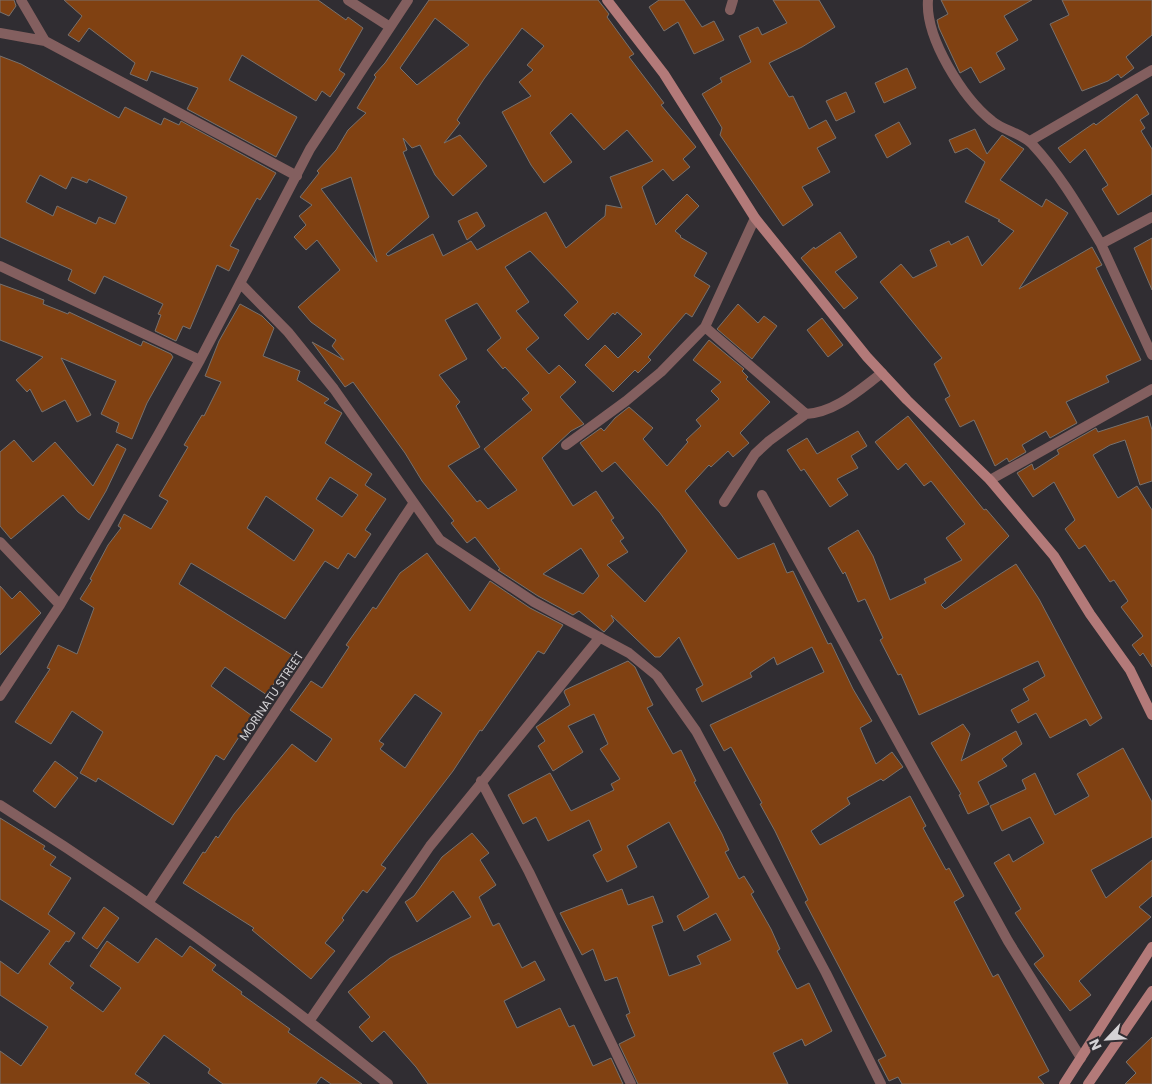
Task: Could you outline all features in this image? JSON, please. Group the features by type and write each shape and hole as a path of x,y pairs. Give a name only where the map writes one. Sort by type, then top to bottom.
{"street":[{"path":"20,0 45,41"},
{"path":"348,0 390,27"},
{"path":"0,696 60,604 200,360 310,150 408,0"},
{"path":"606,0 664,74 755,218 882,373 990,480 1054,556 1090,614 1130,670 1152,715"},
{"path":"928,0 927,12 945,60 978,109 994,123 1030,141 1060,177 1101,244 1152,356"},
{"path":"0,33 45,41 298,176"},
{"path":"1030,141 1152,70"},
{"path":"1101,244 1152,217"},
{"path":"566,445 626,401 661,372 705,327 755,218"},
{"path":"0,266 200,360"},
{"path":"240,284 288,332 334,389 440,540 534,602 629,653 657,676 696,731 826,973 881,1084"},
{"path":"705,327 806,414"},
{"path":"724,502 755,454 769,441 806,414 821,413 831,409 882,373"},
{"path":"990,480 1152,389"},
{"path":"762,495 1008,941 1081,1058"},
{"name":"MORINATU STREET","path":"149,902 413,504"},
{"path":"0,542 60,604"},
{"path":"310,1020 430,846 481,781 600,638"},
{"path":"481,781 529,872 631,1084"},
{"path":"0,805 149,902 310,1020 388,1084"},
{"path":"1064,1084 1152,947"},
{"path":"1088,1084 1152,991"}],"building":[{"path":"0,0 14,0 16,6 9,16 0,12"},
{"path":"64,0 318,0 346,20 348,17 363,28 339,70 345,74 330,97 322,91 316,101 242,55 229,80 297,117 276,157 187,109 198,88 151,71 147,81 130,74 135,63 89,28 79,42 68,35 82,16"},
{"path":"429,0 598,0 609,14 607,17 634,54 629,57 664,103 661,105 696,147 683,159 690,167 673,181 663,169 642,187 656,225 687,194 699,206 675,231 680,237 707,253 694,276 710,286 692,317 686,313 648,357 651,360 638,373 635,370 613,392 585,365 605,345 618,358 642,334 617,312 615,315 613,313 588,340 564,315 578,302 530,251 505,267 529,302 516,311 539,338 526,349 549,374 559,365 576,382 560,397 584,424 571,431 542,458 573,506 596,491 614,518 611,520 624,538 620,541 628,552 607,565 645,602 687,551 660,513 615,462 602,472 580,443 601,428 604,431 615,418 629,407 653,428 643,439 667,466 688,442 686,440 701,426 696,420 719,399 711,391 721,382 693,360 709,340 744,369 742,371 748,377 746,379 770,402 740,433 749,443 733,457 728,451 711,467 709,465 685,491 738,559 774,543 787,573 793,571 828,644 831,643 853,689 872,721 860,728 876,764 892,752 903,767 883,781 881,779 847,798 850,804 811,831 820,845 910,796 926,826 923,828 946,870 949,868 964,896 954,902 993,977 998,974 1049,1071 1038,1077 1044,1084 902,1084 898,1077 889,1081 878,1060 886,1056 805,902 808,900 760,804 762,803 731,747 724,751 710,725 824,672 812,647 777,665 774,657 750,673 752,677 702,702 696,689 703,685 679,637 660,657 655,657 611,615 614,621 604,632 579,611 573,615 538,596 498,570 500,569 475,537 467,543 451,523 454,521 422,481 405,453 353,382 345,387 312,342 344,360 332,346 336,340 311,322 298,307 340,270 317,240 306,250 294,237 306,225 299,216 312,205 300,197 319,173 317,171 336,150 348,130 366,113 357,108 376,77 374,75 385,63","holes":["435,18 469,45 417,85 400,68","522,28 544,46 527,65 533,70 519,82 531,96 502,112 531,165 544,183 572,162 550,133 571,113 604,150 627,130 653,161 610,177 622,208 606,205 605,216 566,248 546,212 477,250 471,241 443,256 433,234 388,256 386,254 429,217 403,152 407,150 403,138 412,148 420,145 435,175 453,196 487,166 460,135 444,143 460,123 457,120 484,79","351,177 377,262 321,189","477,303 501,338 487,350 503,369 505,367 529,393 522,399 532,410 484,449 517,490 488,509 480,500 477,502 448,466 480,447 456,406 460,402 439,375 467,359 445,320","581,548 599,576 583,594 543,574"]},
{"path":"659,0 684,0 702,27 714,21 724,40 694,54 678,22 664,31 649,7"},
{"path":"773,0 819,0 835,27 802,47 769,63 789,97 793,96 809,129 826,120 836,138 817,148 830,172 802,187 813,205 783,226 720,135 722,128 702,94 722,82 720,78 751,62 739,36 758,27 762,35 787,23"},
{"path":"941,0 1032,0 1004,16 1018,40 996,53 1005,69 980,83 971,67 960,73 939,28 937,20 948,14"},
{"path":"1062,0 1152,0 1152,35 1126,57 1134,68 1121,78 1118,74 1108,81 1082,91 1050,24 1069,15"},
{"path":"0,56 21,64 119,118 125,107 161,125 164,118 179,125 181,121 276,173 260,200 257,198 230,246 239,250 229,271 217,265 190,329 183,326 176,341 155,331 161,315 158,314 163,304 104,276 95,294 68,280 72,270 0,237","holes":["40,175 66,189 72,177 87,183 89,179 127,197 115,224 99,217 96,224 57,206 53,216 26,202"]},
{"path":"907,68 916,88 884,103 875,83"},
{"path":"846,92 855,112 836,121 826,101"},
{"path":"1137,94 1149,114 1140,120 1145,128 1141,131 1152,149 1152,194 1118,215 1102,189 1108,185 1085,149 1070,163 1058,148 1094,123 1096,125"},
{"path":"899,122 911,144 887,158 875,135"},
{"path":"975,129 987,154 1002,135 1024,149 1000,180 1042,207 1046,199 1068,213 1019,289 1092,247 1102,265 1096,268 1141,360 1106,376 1109,382 1066,402 1077,423 1050,438 1046,431 1022,445 1026,452 1009,462 1007,458 995,466 974,420 960,427 945,399 950,396 934,364 942,358 880,282 901,264 913,278 937,266 930,250 949,241 951,245 968,236 982,266 1014,231 998,221 1000,220 965,202 985,162 967,148 955,153 949,140"},
{"path":"477,212 485,226 467,240 458,221"},
{"path":"840,232 857,257 835,272 858,298 844,309 801,258 814,247 815,249"},
{"path":"1152,238 1152,290 1134,248"},
{"path":"0,284 44,300 43,304 68,314 69,312 141,346 143,341 171,354 173,357 147,403 132,439 116,432 119,423 101,414 116,381 61,358 91,415 77,422 65,400 42,412 30,389 27,392 16,380 43,357 0,340"},
{"path":"240,304 262,316 274,328 263,356 300,371 297,380 329,399 324,403 342,413 325,443 372,474 365,485 386,499 365,530 371,534 355,558 348,553 338,569 325,561 285,619 191,563 179,584 292,655 267,695 225,667 211,686 255,718 242,739 239,737 224,760 216,755 173,825 98,778 96,782 80,773 103,732 72,711 51,744 15,722 50,669 47,668 58,645 77,654 94,608 80,599 92,580 90,579 108,545 121,528 118,526 124,514 151,529 168,501 159,496 188,447 184,445 202,415 204,416 221,382 205,376 219,341","holes":["330,477 358,495 342,517 316,499","266,496 314,530 294,561 247,528"]},
{"path":"738,304 758,323 764,316 777,326 752,359 717,329"},
{"path":"822,318 843,345 828,357 807,330"},
{"path":"908,416 984,510 986,509 1009,536 941,605 945,609 1016,564 1039,599 1102,718 1090,726 1086,719 1050,738 1036,713 1018,723 1011,710 1029,700 1023,689 1045,676 1038,661 919,715 901,674 898,675 880,640 883,638 865,599 858,602 845,572 843,574 828,548 858,530 873,556 890,600 926,583 924,579 962,560 946,538 965,524 931,481 924,486 906,463 898,470 875,442"},
{"path":"1148,416 1152,430 1152,481 1140,485 1125,440 1110,445 1093,455 1118,498 1137,486 1152,510 1152,667 1143,653 1140,656 1132,645 1143,636 1121,607 1128,601 1114,580 1110,582 1085,545 1079,549 1065,529 1075,520 1054,482 1033,497 1017,473 1032,464 1034,470 1059,454 1057,450 1096,428 1098,432"},
{"path":"858,431 867,446 851,456 858,468 837,479 848,495 830,507 804,469 801,471 787,450 807,438 817,454"},
{"path":"14,440 33,462 55,442 93,486 117,444 126,449 106,491 89,520 78,512 63,495 11,539 0,526 0,452"},
{"path":"427,553 470,611 490,581 530,608 563,625 544,654 538,651 482,731 480,730 453,771 381,865 386,868 367,893 363,890 342,918 344,920 325,943 335,951 311,979 252,930 254,928 183,883 203,852 205,853 216,836 218,838 234,814 292,744 316,762 332,739 290,710 311,681 322,688 349,647 346,645 373,607 376,609 400,573","holes":["415,694 442,713 405,768 380,749 384,744 379,741"]},
{"path":"0,586 12,599 20,591 41,613 0,655"},
{"path":"628,661 635,667 653,705 647,708 673,754 681,750 696,781 694,782 729,850 725,852 739,879 744,876 754,892 751,894 771,929 780,949 777,951 797,989 809,983 832,1031 805,1046 802,1039 773,1053 788,1084 638,1084 619,1044 635,1036 626,1015 630,1013 617,977 605,981 593,949 582,955 560,913 622,889 628,905 653,896 663,922 652,926 669,976 701,964 697,956 731,940 716,913 684,931 677,916 709,897 669,822 627,846 637,867 607,882 593,855 602,850 589,820 548,841 536,817 523,824 508,795 550,773 571,811 614,790 611,784 620,779 600,749 608,744 594,714 568,726 583,752 553,771 538,746 545,741 536,727 570,705 564,692 565,690"},
{"path":"963,724 970,734 961,761 1016,731 1022,744 1002,759 1007,766 978,782 989,804 968,814 959,795 961,794 931,743"},
{"path":"1123,748 1152,802 1152,837 1091,870 1106,898 1152,860 1152,896 1139,907 1151,917 1079,981 1091,995 1070,1011 1034,964 1044,956 1015,913 1021,909 994,863 1009,854 1013,862 1044,843 1030,817 1002,831 990,806 1026,789 1022,780 1035,773 1055,815 1089,796 1077,774"},
{"path":"55,761 78,778 55,808 33,791"},
{"path":"0,818 45,846 43,849 56,857 50,865 71,878 48,914 75,933 69,942 66,941 49,964 74,983 70,988 103,1012 121,988 90,966 107,941 138,963 156,938 182,957 190,946 216,965 212,970 242,992 241,994 290,1029 288,1032 362,1084 331,1084 321,1077 316,1084 223,1084 208,1073 210,1069 164,1035 135,1074 150,1084 0,1084 0,1051 21,1066 48,1027 0,995 0,961 18,974 50,931 0,899"},
{"path":"472,833 489,853 480,860 496,885 479,897 493,926 499,923 522,968 535,961 545,980 504,1001 517,1028 560,1008 569,1027 574,1025 593,1066 611,1058 623,1084 428,1084 416,1067 384,1031 372,1042 359,1027 370,1017 348,992 390,958 471,917 453,891 417,922 405,902 414,896 442,857"},
{"path":"104,907 119,918 97,949 82,938"},
{"path":"1152,1037 1152,1084 1125,1084 1136,1073 1126,1062"}]}
